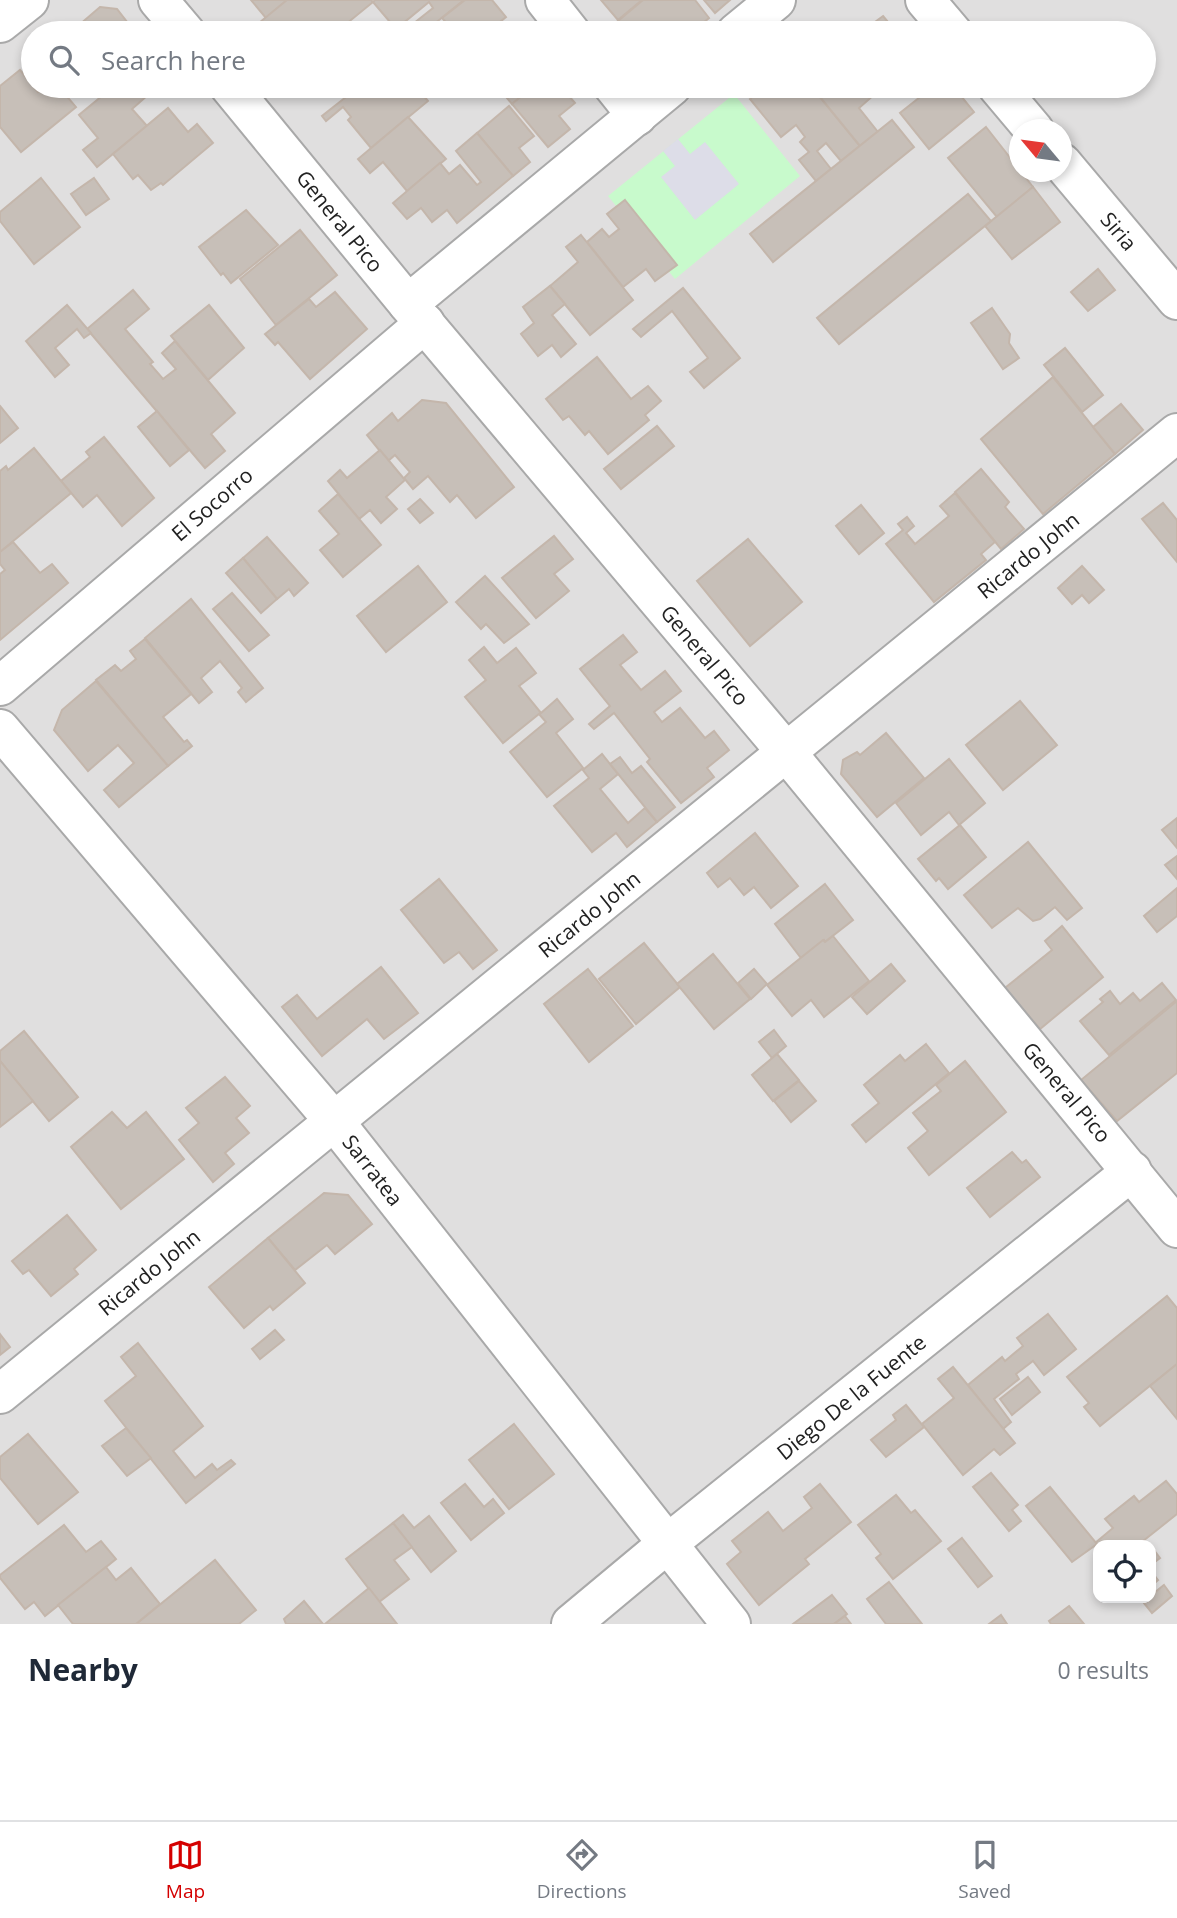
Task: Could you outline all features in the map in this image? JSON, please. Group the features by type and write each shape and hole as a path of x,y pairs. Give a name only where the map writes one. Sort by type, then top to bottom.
{"street":[{"path":"0,23 29,0"},
{"path":"158,0 176,21"},
{"path":"545,0 562,21"},
{"path":"751,21 776,0"},
{"path":"925,0 943,21"},
{"name":"General Pico","path":"239,98 416,313 787,753 1177,1228"},
{"path":"622,98 636,116"},
{"name":"El Socorro","path":"0,686 658,98"},
{"path":"1007,98 1025,119"},
{"name":"Siria","path":"1072,175 1177,300"},
{"name":"Ricardo John","path":"0,1394 1177,433"},
{"name":"Sarratea","path":"0,729 334,1121 731,1624"},
{"name":"Diego De la Fuente","path":"571,1624 1132,1171"}],"shaded area":[{"path":"0,0 1177,0 1177,1624 0,1624"},
{"path":"678,139 690,154 705,142 739,184 695,220 661,177 675,166 663,151"}],"green space":[{"path":"729,98 737,98 800,176 675,279 608,196"}],"building":[{"path":"251,0 287,0 266,18"},
{"path":"287,0 373,2 350,21 261,21"},
{"path":"464,0 438,21 417,21 433,8 429,2 406,21 389,21 373,2"},
{"path":"465,0 492,0 506,17 501,21 445,21 442,18"},
{"path":"601,0 642,0 618,20"},
{"path":"643,0 695,0 709,18 705,21 618,21"},
{"path":"704,0 730,0 715,13"},
{"path":"100,7 117,9 126,21 84,21"},
{"path":"20,70 21,98 68,98 76,107 21,152 0,127 0,86"},
{"path":"100,98 145,98 132,109 147,126 97,167 83,150 98,138 79,115"},
{"path":"345,98 425,98 428,101 371,148 348,120 351,117 343,107 326,121 322,116"},
{"path":"507,98 519,98 512,104"},
{"path":"519,98 571,98 575,103 559,116 570,129 548,147 512,104"},
{"path":"821,98 860,146 841,161 826,143 817,151 831,169 816,181 799,160 809,152 800,142 805,137 796,125 781,137 750,99"},
{"path":"821,98 870,98 859,108 878,132 860,146"},
{"path":"919,98 963,98 974,112 929,149 900,113"},
{"path":"509,106 534,136 519,148 530,162 513,176 477,133"},
{"path":"168,108 188,132 197,124 213,143 163,185 161,183 151,190 138,175 133,179 113,154"},
{"path":"408,117 446,159 407,191 383,162 370,173 358,159"},
{"path":"892,120 914,147 773,262 750,234"},
{"path":"986,127 1009,156 1009,182 1029,182 1033,187 997,217 948,158"},
{"path":"477,133 513,176 457,223 447,210 432,222 421,208 407,219 393,203 440,163 449,174 460,165 477,185 481,182 456,151"},
{"path":"41,178 80,227 34,264 0,221 0,212"},
{"path":"94,178 109,199 86,215 71,194"},
{"path":"1033,187 1060,222 1012,259 985,226"},
{"path":"968,194 991,221 839,344 817,318"},
{"path":"625,200 677,265 655,281 646,269 623,287 587,242 602,229 609,237 619,229 607,214"},
{"path":"246,210 278,245 231,283 223,273 221,275 199,247"},
{"path":"300,230 337,275 276,325 240,279"},
{"path":"581,235 633,300 590,335 550,286 578,262 566,247"},
{"path":"1098,269 1115,290 1088,311 1071,292"},
{"path":"550,286 565,304 552,315 576,344 561,357 552,345 538,356 521,334 534,323 523,307"},
{"path":"683,288 740,358 704,388 690,372 708,358 672,311 641,337 633,329"},
{"path":"133,290 149,309 125,329 153,362 150,364 163,379 176,369 162,353 175,341 235,413 211,434 225,451 205,468 87,329"},
{"path":"335,292 367,329 310,379 278,342 275,345 265,334 309,299 316,307"},
{"path":"67,305 91,333 84,338 77,329 55,348 69,365 55,377 26,341"},
{"path":"209,305 244,348 208,380 171,336"},
{"path":"992,308 1010,334 1009,343 1019,358 1003,369 971,323"},
{"path":"1065,348 1103,395 1082,412 1044,365"},
{"path":"597,357 631,399 648,386 661,401 645,415 649,420 608,454 589,431 585,435 569,416 563,420 546,399"},
{"path":"1053,377 1115,454 1043,514 981,439"},
{"path":"422,400 446,403 514,487 476,518 457,495 450,502 428,476 413,489 404,478 410,472 395,455 388,461 367,435 392,413 398,421"},
{"path":"1121,404 1143,430 1115,454 1093,427"},
{"path":"0,406 18,428 0,443"},
{"path":"157,411 189,450 170,466 138,427"},
{"path":"657,426 674,446 621,489 604,469"},
{"path":"104,437 154,498 122,526 97,495 83,507 61,481 90,457 86,452"},
{"path":"34,448 71,493 0,552 0,471 6,466 8,470"},
{"path":"380,450 405,480 386,497 397,509 381,523 370,510 359,519 328,481 340,470 347,478"},
{"path":"981,469 1009,502 1005,507 1024,529 1001,549 955,492"},
{"path":"955,493 995,542 981,554 986,560 934,602 886,544 903,530 898,524 907,517 914,526 906,533 915,544 949,516 940,506"},
{"path":"338,494 381,545 343,577 320,550 339,534 319,511"},
{"path":"420,499 433,513 420,523 408,509"},
{"path":"1163,503 1177,520 1177,562 1142,519"},
{"path":"861,505 884,533 859,554 836,526"},
{"path":"554,536 573,559 554,574 569,591 536,618 502,578"},
{"path":"267,537 308,583 294,596 289,589 277,599 243,558"},
{"path":"748,539 802,602 750,646 697,581"},
{"path":"13,542 40,573 52,564 68,583 0,640 0,574 5,570 0,564 0,552"},
{"path":"243,558 277,599 261,613 226,573"},
{"path":"418,566 447,602 386,652 357,616"},
{"path":"1082,566 1104,590 1089,603 1082,595 1072,604 1058,588"},
{"path":"485,576 529,624 504,643 486,624 481,629 456,602"},
{"path":"232,593 269,635 249,651 213,609"},
{"path":"191,599 263,688 246,702 238,692 242,688 220,661 201,678 212,692 199,703 145,638"},
{"path":"623,635 637,652 620,665 641,690 665,671 681,691 654,712 662,722 680,708 705,738 714,731 729,750 707,768 714,777 681,803 647,762 650,759 614,713 594,729 589,724 610,706 580,669"},
{"path":"145,639 191,694 163,717 184,742 187,740 192,746 168,766 96,680 115,665 121,671 136,659 130,651"},
{"path":"484,647 497,663 516,648 536,673 519,686 541,713 557,699 573,719 556,733 584,769 602,754 618,774 600,789 628,823 645,808 657,822 627,847 616,833 592,852 554,806 589,778 582,769 547,797 510,752 546,722 539,714 503,743 465,697 486,680 469,660"},
{"path":"96,681 168,766 119,807 104,790 134,763 118,745 88,771 54,730 62,710"},
{"path":"1020,701 1057,745 1003,790 966,745"},
{"path":"886,733 924,778 877,817 841,774 843,760 857,752 860,755"},
{"path":"620,757 632,773 641,766 675,807 657,822 610,764"},
{"path":"949,759 985,803 959,825 949,812 921,835 896,803"},
{"path":"1177,818 1177,848 1162,830"},
{"path":"960,825 986,857 948,889 939,878 936,881 918,859"},
{"path":"755,833 798,886 771,908 754,887 744,895 730,878 718,887 707,873"},
{"path":"1028,842 1082,908 1067,920 1055,907 1033,921 1018,908 992,928 964,895"},
{"path":"1177,856 1177,879 1165,865"},
{"path":"439,879 497,950 473,969 459,952 444,963 401,910"},
{"path":"825,884 853,920 801,958 775,924"},
{"path":"1177,888 1177,916 1157,932 1144,916"},
{"path":"1062,926 1103,977 1040,1029 1005,988 1052,950 1045,941"},
{"path":"833,936 869,981 824,1017 811,1000 792,1016 767,985 823,940 825,942"},
{"path":"644,943 680,987 636,1024 599,979"},
{"path":"713,954 750,999 714,1029 677,984"},
{"path":"891,964 905,981 867,1014 852,997"},
{"path":"381,967 418,1013 384,1039 367,1019 322,1056 282,1007 297,995 317,1019"},
{"path":"588,969 633,1026 589,1062 544,1004"},
{"path":"754,969 767,984 751,999 738,983"},
{"path":"1162,983 1176,1000 1109,1055 1080,1021 1103,1002 1100,999 1110,991 1120,1004 1133,993 1140,1001"},
{"path":"1177,1001 1177,1073 1117,1121 1081,1080"},
{"path":"774,1030 786,1046 772,1058 759,1042"},
{"path":"24,1031 78,1097 49,1121 0,1061 0,1051"},
{"path":"926,1044 949,1073 866,1142 852,1125 879,1103 864,1085 900,1055 905,1061"},
{"path":"777,1054 799,1080 773,1101 752,1075"},
{"path":"0,1061 33,1101 0,1127"},
{"path":"965,1061 1006,1112 929,1175 908,1148 928,1131 913,1113 941,1091 936,1085"},
{"path":"225,1077 250,1106 236,1118 249,1133 225,1153 234,1164 213,1182 179,1140 199,1123 186,1108"},
{"path":"799,1081 816,1101 791,1122 774,1101"},
{"path":"112,1112 127,1128 146,1112 184,1159 121,1209 71,1147"},
{"path":"1012,1152 1022,1163 1026,1160 1040,1177 990,1217 967,1188"},
{"path":"324,1193 348,1195 372,1224 335,1254 327,1245 295,1270 268,1238"},
{"path":"67,1215 96,1250 74,1269 78,1274 51,1296 29,1270 23,1274 12,1261"},
{"path":"268,1238 305,1283 273,1310 270,1306 244,1328 209,1287"},
{"path":"1167,1296 1177,1308 1177,1364 1100,1426 1084,1407 1089,1403 1067,1377"},
{"path":"1048,1314 1076,1349 1044,1375 1033,1361 1016,1374 1019,1379 994,1399 1011,1422 1003,1429 968,1385 1002,1357 1005,1361 1023,1346 1017,1338"},
{"path":"275,1330 284,1340 260,1359 252,1349"},
{"path":"0,1334 10,1347 0,1355"},
{"path":"138,1343 203,1426 173,1451 195,1478 212,1464 217,1470 231,1460 235,1464 186,1503 105,1401 136,1376 121,1357"},
{"path":"1177,1364 1177,1419 1150,1386"},
{"path":"953,1367 1015,1443 1000,1455 994,1449 963,1475 922,1424 954,1398 938,1379"},
{"path":"1028,1377 1040,1392 1012,1415 1000,1399"},
{"path":"906,1405 924,1427 886,1457 871,1440 896,1420 893,1415"},
{"path":"514,1424 554,1474 509,1509 469,1460"},
{"path":"126,1428 151,1458 127,1476 102,1446"},
{"path":"28,1434 78,1492 38,1524 0,1478 0,1457"},
{"path":"991,1473 1018,1505 1012,1510 1021,1521 1009,1531 973,1487"},
{"path":"1166,1481 1177,1494 1177,1514 1144,1540 1099,1540 1113,1528 1105,1519 1134,1496 1139,1502"},
{"path":"465,1484 484,1507 493,1499 504,1513 471,1540 441,1503"},
{"path":"820,1484 851,1522 805,1559 809,1564 759,1605 727,1564 741,1552 732,1541 768,1512 783,1531 812,1508 804,1497"},
{"path":"1050,1487 1094,1540 1093,1547 1072,1562 1026,1506"},
{"path":"896,1495 911,1513 915,1510 941,1541 893,1579 876,1558 881,1554 858,1525"},
{"path":"403,1515 414,1528 429,1516 456,1551 431,1572 393,1523"},
{"path":"393,1523 412,1547 394,1560 409,1579 379,1602 346,1559"},
{"path":"64,1525 86,1552 101,1541 116,1559 45,1616 34,1602 25,1609 0,1575"},
{"path":"962,1538 992,1576 978,1587 948,1549"},
{"path":"215,1560 256,1610 239,1624 136,1624"},
{"path":"106,1567 116,1580 131,1568 160,1604 136,1624 73,1624 58,1605"},
{"path":"889,1582 922,1624 886,1624 867,1599"},
{"path":"1164,1585 1172,1596 1152,1613 1144,1603 1156,1603 1156,1591"},
{"path":"369,1588 397,1624 325,1624"},
{"path":"832,1595 847,1614 834,1624 793,1624"},
{"path":"304,1601 323,1624 286,1624 284,1619"},
{"path":"1069,1606 1084,1624 1051,1624 1049,1621"},
{"path":"1001,1615 1007,1624 989,1624"},
{"path":"845,1616 851,1624 834,1624"}]}
